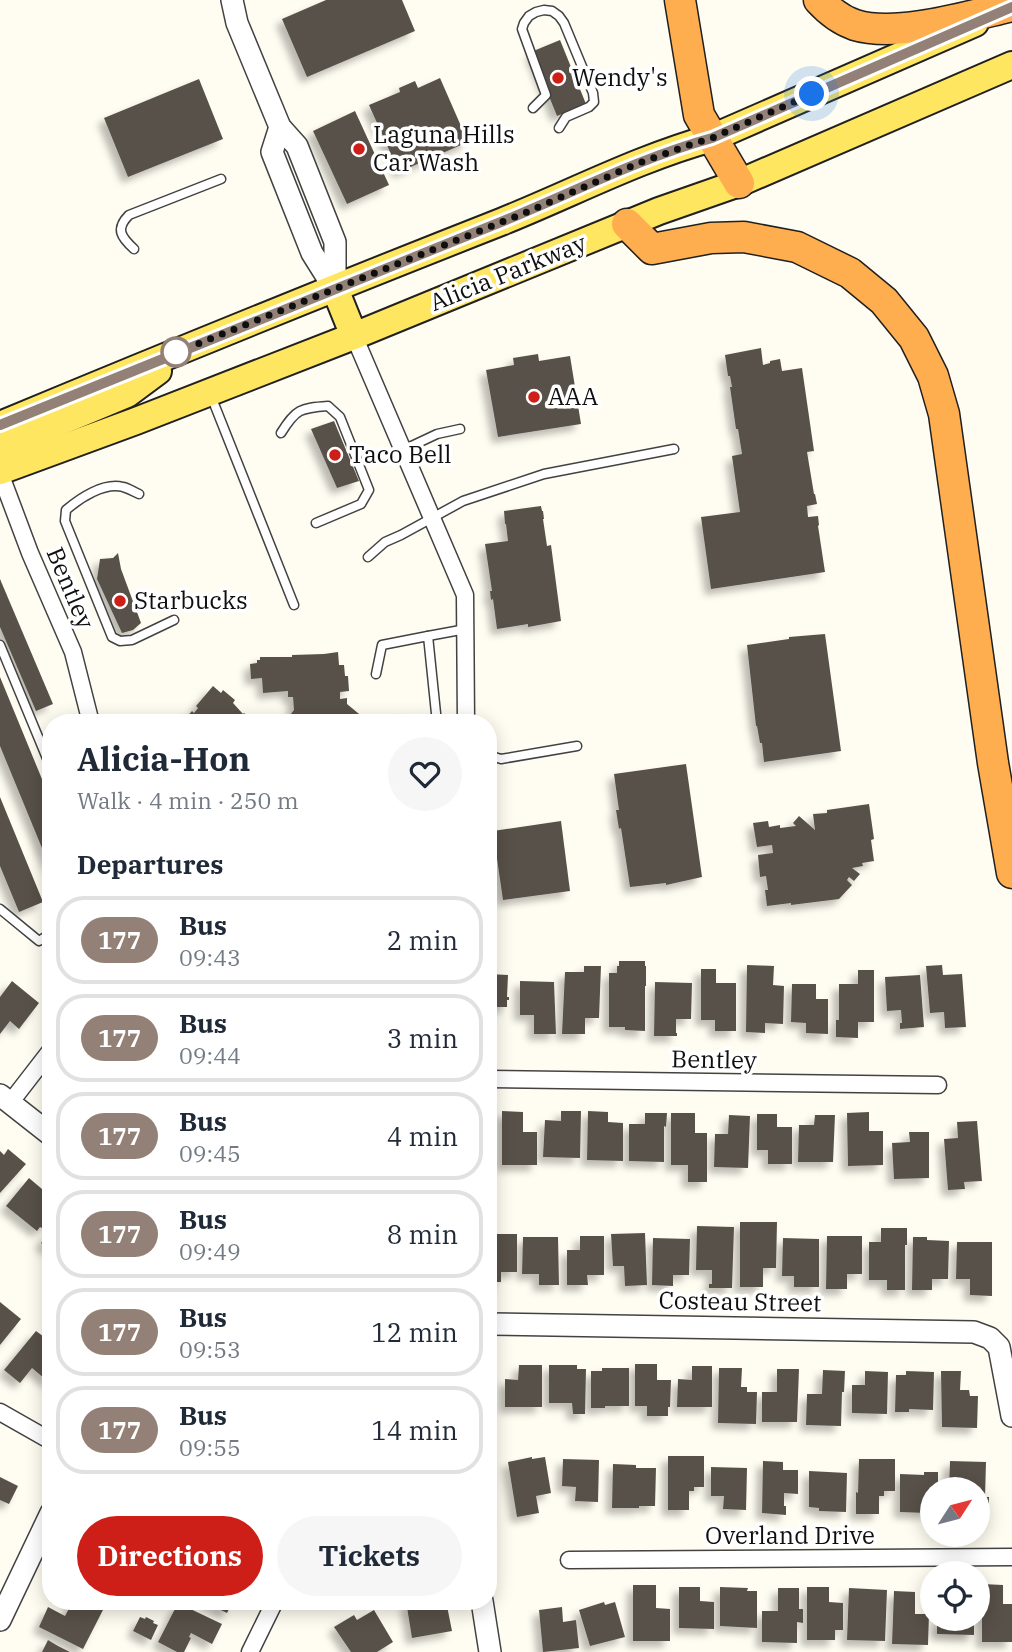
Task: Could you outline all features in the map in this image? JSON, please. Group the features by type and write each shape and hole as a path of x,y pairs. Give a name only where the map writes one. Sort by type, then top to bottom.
{"highway":[{"path":"680,0 699,115 739,183"},
{"path":"819,0 831,13 854,24 876,29 922,26 1012,7"},
{"path":"627,225 652,249 729,237 759,239 797,247 850,273 884,302 914,338 933,376 944,414 991,750 1012,873"}],"main road":[{"name":"Alicia Parkway","path":"0,425 527,212 639,163 712,138 1012,7"},
{"name":"Alicia Parkway","path":"0,470 136,421 739,183 1012,65"},
{"path":"335,289 354,335"},
{"path":"0,470 2,450 19,439 127,394 190,346"}],"street":[{"path":"232,0 237,23 280,127 296,146 335,242 335,289"},
{"path":"354,335 465,595 466,714"},
{"name":"Bentley","path":"0,470 30,553 73,652 89,714"},
{"path":"42,1060 5,1099 42,1128"},
{"name":"Bentley","path":"497,1079 939,1085"},
{"name":"Costeau Street","path":"497,1324 975,1332 990,1338 999,1347 1012,1416"},
{"path":"0,1412 42,1436"},
{"path":"0,1620 42,1532"},
{"name":"Overland Drive","path":"569,1560 1012,1558"},
{"path":"250,1652 271,1610"},
{"path":"483,1610 490,1652"}],"lane":[{"path":"533,108 546,95 522,29 529,16 544,10 552,11 564,23 593,93 594,102 566,117 559,128"},
{"path":"134,249 124,239 121,231 123,222 129,215 221,179"},
{"path":"209,391 293,605"},
{"path":"281,433 293,414 310,407 328,406 340,417 369,490 361,504 316,523"},
{"path":"403,450 437,434 460,429"},
{"path":"368,557 385,542 463,501 544,474 674,449"},
{"path":"139,494 121,486 103,488 78,500 66,510 65,521 112,637 120,641 132,640 174,620"},
{"path":"376,674 382,645 466,629"},
{"path":"429,636 436,714"},
{"path":"0,645 42,746"},
{"path":"497,758 577,746"},
{"path":"0,909 40,941 42,940"}],"building":[{"path":"326,0 402,0 415,31 307,77 282,19"},
{"name":"Wendy's","path":"560,40 586,104 557,116 531,52"},
{"path":"440,78 468,142 399,172 369,105 400,92 399,88 415,81 418,88"},
{"path":"199,79 223,139 128,177 104,118"},
{"path":"355,111 389,185 347,204 313,131"},
{"path":"761,348 763,365 780,359 782,371 802,368 814,451 807,452 817,504 807,506 808,517 818,516 825,572 711,589 701,517 740,512 732,456 742,454 725,355"},
{"name":"AAA","path":"538,354 539,361 570,356 581,424 498,437 486,370 514,365 513,358"},
{"name":"Taco Bell","path":"334,421 359,481 337,488 311,429"},
{"path":"541,506 547,546 551,545 561,621 497,629 485,544 508,541 504,511"},
{"name":"Starbucks","path":"118,553 121,569 141,623 133,630 122,633 97,579 100,559 113,558"},
{"path":"0,579 53,704 36,711 0,627"},
{"path":"825,634 841,751 764,762 762,743 756,726 747,645"},
{"path":"338,652 339,665 344,665 345,676 348,676 349,691 340,692 340,699 347,698 347,704 359,714 291,714 294,710 293,697 288,697 288,691 263,693 262,678 251,679 250,664 257,663 260,657"},
{"path":"0,677 42,779 42,848 0,746"},
{"path":"213,686 235,700 233,703 243,714 189,714 192,711 194,713 198,708 196,706"},
{"path":"686,764 702,877 666,885 630,887 616,810 619,810 614,774"},
{"path":"0,797 42,902 19,912 0,866"},
{"path":"869,804 874,861 852,868 860,874 854,881 849,877 847,880 852,885 839,899 767,906 766,876 760,877 758,855 773,853 772,845 757,847 753,823 768,821 769,827 780,825 780,828 796,826 793,823 799,816 815,830 813,814"},
{"path":"561,821 570,891 503,900 497,859 497,830"},
{"path":"619,961 645,961 645,1031 609,1027 609,973 617,973"},
{"path":"747,965 774,966 773,985 784,986 783,1024 765,1023 765,1033 746,1032"},
{"path":"942,965 943,975 962,974 966,1027 945,1028 944,1012 930,1013 926,966"},
{"path":"584,966 601,966 599,1018 585,1018 585,1034 562,1034 565,972 584,972"},
{"path":"701,969 716,969 716,983 736,983 736,1031 715,1031 715,1020 701,1020"},
{"path":"858,970 874,970 874,1022 858,1022 858,1038 836,1037 839,984 858,984"},
{"path":"497,974 508,975 507,1007 497,1007"},
{"path":"920,975 924,1027 900,1029 901,1010 887,1011 885,977"},
{"path":"12,981 39,1003 19,1029 10,1021 0,1034 0,997"},
{"path":"520,981 554,982 556,1034 534,1034 534,1015 520,1015"},
{"path":"655,982 692,983 691,1019 676,1019 677,1036 654,1036"},
{"path":"792,984 816,984 816,999 828,999 828,1034 806,1033 806,1023 791,1022"},
{"path":"502,1111 523,1112 523,1132 537,1132 537,1165 502,1165"},
{"path":"561,1111 581,1111 580,1158 543,1157 545,1120 561,1121"},
{"path":"588,1111 608,1112 608,1122 623,1123 623,1161 587,1160"},
{"path":"869,1112 869,1131 883,1131 883,1165 848,1166 847,1113"},
{"path":"645,1113 667,1113 666,1127 664,1126 664,1162 629,1161 629,1124 645,1124"},
{"path":"671,1113 695,1113 695,1133 707,1133 707,1182 688,1182 688,1165 671,1165"},
{"path":"757,1114 777,1114 777,1127 792,1127 792,1164 768,1164 768,1150 757,1150"},
{"path":"729,1115 750,1116 748,1168 714,1167 715,1134 728,1134"},
{"path":"815,1115 835,1115 833,1162 798,1162 799,1125 814,1125"},
{"path":"977,1121 982,1181 964,1182 965,1189 948,1190 944,1139 958,1138 957,1122"},
{"path":"909,1132 929,1132 929,1178 894,1179 892,1143 910,1142"},
{"path":"8,1149 26,1164 0,1193 0,1151 4,1155"},
{"path":"29,1178 42,1189 42,1228 37,1231 6,1206"},
{"path":"740,1222 777,1222 776,1268 763,1268 763,1287 740,1287"},
{"path":"697,1226 734,1227 732,1288 709,1288 709,1284 712,1284 712,1270 696,1270"},
{"path":"881,1228 907,1228 905,1290 887,1290 887,1280 869,1280 869,1242 881,1242"},
{"path":"645,1233 647,1285 625,1286 624,1266 613,1266 611,1234"},
{"path":"497,1234 517,1234 517,1272 501,1272 501,1282 497,1282"},
{"path":"580,1236 604,1236 604,1275 587,1275 588,1285 567,1285 567,1250 580,1250"},
{"path":"827,1236 862,1236 862,1274 847,1274 847,1289 826,1289"},
{"path":"523,1237 558,1237 559,1285 539,1285 539,1274 522,1274"},
{"path":"913,1237 949,1241 948,1279 932,1279 932,1290 912,1290"},
{"path":"653,1238 690,1239 689,1275 673,1275 673,1286 652,1285"},
{"path":"783,1238 819,1239 819,1287 794,1287 794,1276 782,1276"},
{"path":"957,1242 992,1242 992,1296 970,1295 970,1279 956,1279"},
{"path":"0,1302 21,1319 0,1345"},
{"path":"36,1331 42,1335 42,1376 32,1368 20,1383 4,1370"},
{"path":"635,1364 657,1364 657,1380 671,1380 668,1416 647,1416 647,1406 635,1406"},
{"path":"519,1365 542,1365 542,1407 505,1407 505,1379 518,1380"},
{"path":"549,1365 577,1365 577,1369 586,1369 585,1414 573,1414 572,1403 549,1403"},
{"path":"692,1366 712,1366 712,1407 677,1407 678,1379 692,1380"},
{"path":"602,1368 629,1368 629,1406 591,1408 591,1371 602,1371"},
{"path":"719,1368 742,1368 741,1387 747,1387 747,1392 757,1392 756,1424 718,1423"},
{"path":"777,1369 799,1369 797,1422 762,1422 762,1392 777,1392"},
{"path":"823,1370 845,1371 841,1426 806,1425 807,1394 822,1394"},
{"path":"865,1371 888,1372 887,1414 852,1413 852,1385 865,1385"},
{"path":"906,1371 934,1372 933,1410 909,1409 909,1412 895,1412 896,1375 906,1375"},
{"path":"941,1371 961,1371 960,1390 969,1390 970,1396 978,1396 977,1428 942,1427"},
{"path":"668,1456 704,1456 704,1487 694,1487 694,1491 689,1491 689,1510 668,1510"},
{"path":"545,1457 551,1493 536,1496 539,1513 517,1517 508,1462"},
{"path":"563,1459 599,1460 598,1502 575,1501 576,1487 562,1486"},
{"path":"859,1459 895,1459 895,1491 884,1491 884,1496 879,1496 879,1514 856,1514"},
{"path":"763,1461 783,1462 783,1470 798,1470 798,1494 784,1493 786,1515 762,1513"},
{"path":"950,1461 986,1462 986,1477 949,1477"},
{"path":"613,1464 656,1468 655,1506 612,1508"},
{"path":"711,1467 747,1468 746,1510 723,1509 724,1496 711,1496"},
{"path":"809,1471 847,1473 846,1512 819,1511 819,1508 809,1507"},
{"path":"924,1472 938,1472 938,1477 920,1477 920,1513 900,1512 900,1474 924,1475"},
{"path":"0,1477 18,1486 9,1504 0,1500"},
{"path":"990,1584 1003,1585 1003,1604 1012,1604 1012,1642 982,1642 982,1631 990,1631"},
{"path":"633,1585 656,1585 656,1608 670,1609 670,1641 633,1641"},
{"path":"679,1587 700,1587 700,1601 714,1602 714,1629 679,1628"},
{"path":"720,1587 757,1591 757,1628 720,1626"},
{"path":"807,1587 829,1587 829,1602 843,1603 843,1630 835,1630 835,1640 807,1640"},
{"path":"778,1588 799,1588 799,1609 803,1609 803,1623 797,1622 797,1643 762,1642 762,1611 778,1611"},
{"path":"849,1588 887,1590 885,1641 847,1640"},
{"path":"894,1591 915,1592 915,1614 920,1614 920,1631 928,1631 928,1645 892,1644"},
{"path":"604,1602 605,1605 615,1602 625,1637 590,1646 579,1610"},
{"path":"562,1607 563,1622 576,1620 579,1648 543,1652 539,1610"},
{"path":"47,1610 54,1610 65,1616 68,1610 103,1610 83,1649 39,1627"},
{"path":"174,1610 193,1610 222,1624 212,1644 191,1633 184,1652 177,1652 158,1642"},
{"path":"374,1610 393,1642 377,1652 351,1652 334,1627 354,1615 357,1620"},
{"path":"407,1610 448,1610 452,1631 412,1638"},
{"path":"140,1617 146,1617 158,1625 151,1640 133,1631"},
{"path":"937,1631 974,1631 974,1635 937,1634"},
{"path":"48,1640 58,1646 70,1652 42,1652"}],"bus line":[{"name":"177","path":"0,425 527,212 639,163 712,138 1012,7"}],"place":[{"name":"Wendy's","path":"558,78"},
{"name":"Laguna Hills Car Wash","path":"359,149"},
{"name":"AAA","path":"534,397"},
{"name":"Taco Bell","path":"335,455"},
{"name":"Starbucks","path":"120,601"}],"route":[{"path":"176,352 170,355 527,212 639,163 712,138 812,94"}]}
